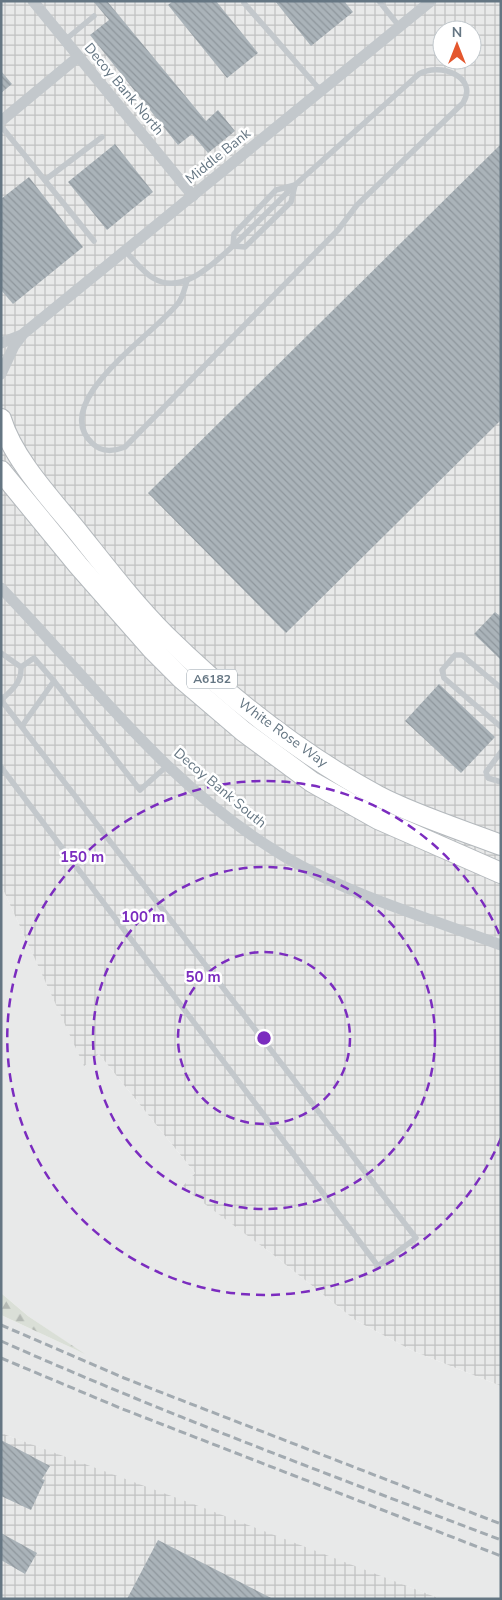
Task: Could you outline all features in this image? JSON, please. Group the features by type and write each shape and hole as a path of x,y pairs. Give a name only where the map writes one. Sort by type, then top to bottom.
{"highway":[{"name":"White Rose Way","path":"1,419 7,436 35,479 91,549 164,634 218,684 287,738 379,796 501,845"},
{"name":"White Rose Way","path":"1,471 78,565 152,649 182,679 243,731 312,782 378,820 501,873"}],"street":[{"name":"Decoy Bank North","path":"32,1 193,196"},
{"name":"Middle Bank","path":"1,343 23,334 431,1"},
{"path":"1,121 78,57"},
{"name":"Middle Bank","path":"1,374 11,352 23,334"},
{"name":"Decoy Bank South","path":"1,588 127,725 168,765 232,821 274,851 341,885 501,946"}],"lane":[{"path":"379,1 399,26"},
{"path":"244,3 321,91"},
{"path":"65,40 94,16"},
{"path":"125,251 152,277 161,282 187,281 206,270 295,185 420,74 426,70 443,69 459,77 465,84 467,98 463,103 357,205 338,230 125,447 105,451 94,446 88,439 83,427 86,398 124,355 180,302 187,281"},
{"path":"1,126 94,242"},
{"path":"45,180 102,137"},
{"path":"233,246 245,247 285,208 291,202 295,185"},
{"path":"1,653 21,666"},
{"path":"501,688 462,655 456,655 442,670 444,678 501,727"},
{"path":"21,666 34,658 140,790 168,765"},
{"path":"1,766 378,1266 416,1238 1,700 14,688 22,676 21,666"},
{"path":"22,726 54,681"},
{"path":"501,752 486,772 488,778 501,782"}],"shaded area":[{"path":"1,1 501,1 501,1386 413,1351 355,1320 271,1253 182,1187 195,1173 99,1054 84,1066 1,885"},
{"path":"1,885 84,1065 99,1054 195,1173 183,1187 271,1253 355,1320 413,1351 501,1386 501,1599 441,1599 1,1433 1,1315 81,1352 28,1316 1,1293"},
{"path":"1,1433 204,1508 441,1599 1,1599"}],"green space":[{"path":"1,1293 28,1316 85,1354 1,1315"}],"building":[{"path":"93,1 107,1 206,121 218,110 235,131 208,153 192,134 178,145 90,35 109,20"},
{"path":"173,1 216,1 258,53 227,78 168,5"},
{"path":"275,1 344,1 353,12 311,46"},
{"path":"1,71 12,84 1,93"},
{"path":"115,144 153,192 107,230 68,182"},
{"path":"501,144 501,420 286,633 148,493"},
{"path":"29,177 83,247 13,304 1,290 1,199"},
{"path":"495,612 501,617 501,660 474,634"},
{"path":"439,684 495,737 461,773 405,721"},
{"path":"1,1440 50,1466 42,1479 45,1480 31,1510 1,1496"},
{"path":"1,1533 37,1553 25,1574 1,1560"},
{"path":"158,1540 273,1599 127,1599"}],"railway":[{"path":"1,1325 124,1378 501,1524"},
{"path":"1,1341 187,1419 501,1540"},
{"path":"1,1358 120,1408 501,1556"}]}
